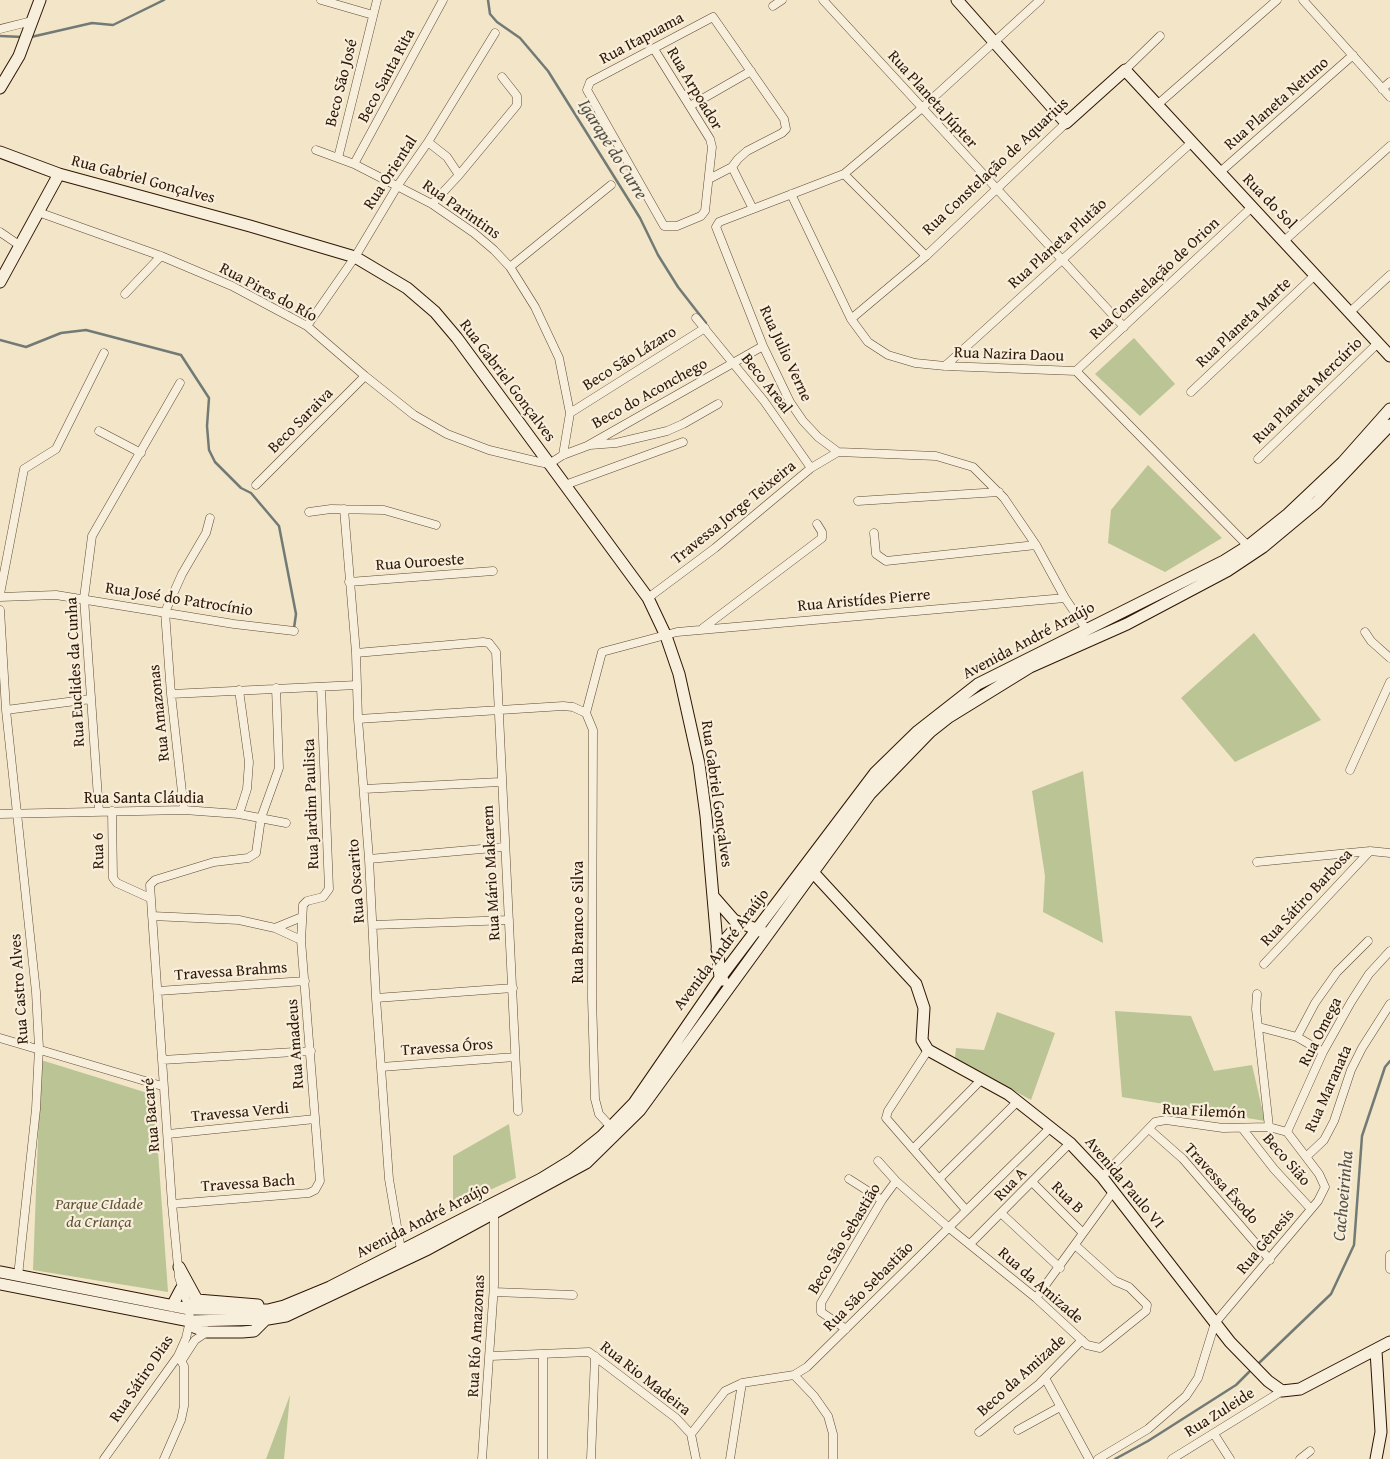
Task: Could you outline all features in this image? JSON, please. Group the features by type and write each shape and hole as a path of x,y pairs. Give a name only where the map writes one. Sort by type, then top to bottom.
{"main road":[{"path":"0,88 19,56 40,0"},
{"path":"957,0 1066,123"},
{"name":"Rua do Sol","path":"1125,70 1191,144 1390,356"},
{"name":"Rua Constelação de Aquarius","path":"1066,123 1125,70"},
{"name":"Rua Gabriel Gonçalves","path":"0,152 59,174 250,226 355,258 399,283 435,312 457,338 536,457 549,464 648,598 666,636 679,674 699,764 720,978"},
{"path":"0,282 59,174"},
{"name":"Avenida André Araújo","path":"0,1284 192,1310 286,1316 323,1300 494,1215 586,1163 604,1148 640,1110 769,936 810,869 875,773 926,724 978,684 1224,561 1248,546 1288,514 1329,475 1390,410"},
{"name":"Avenida André Araújo","path":"268,1314 330,1287 541,1178 572,1160 611,1127 634,1103 720,978 759,929 870,794 930,732 949,717 1030,667 1127,624 1234,566 1263,547 1317,502 1390,424"},
{"path":"810,869 916,984 924,1008 922,1040 928,1050"},
{"path":"713,896 724,910 740,923 759,929 769,936"},
{"path":"717,948 740,923"},
{"path":"720,978 731,986"},
{"name":"Avenida Paulo VI","path":"928,1050 1018,1101 1070,1143 1102,1177 1215,1323 1268,1381 1282,1391"},
{"path":"179,1267 192,1310 194,1327 208,1332 250,1332 268,1314"},
{"name":"Avenida André Araújo","path":"0,1272 192,1310"},
{"path":"172,1306 181,1289"},
{"path":"1282,1391 1295,1390 1311,1385 1390,1342"},
{"path":"1376,1351 1386,1432 1376,1459"}],"street":[{"path":"321,0 373,15"},
{"name":"Beco São José","path":"338,158 377,0"},
{"name":"Beco Santa Rita","path":"354,164 443,0"},
{"path":"773,6 782,0"},
{"name":"Rua Planeta Júpter","path":"823,0 996,191 1124,327"},
{"path":"732,167 753,209 844,174 922,108 1040,0"},
{"path":"1157,105 1277,0"},
{"path":"1303,0 1390,96"},
{"name":"Rua Itapuama","path":"660,222 587,90 590,82 654,49 706,19 715,19 752,71"},
{"path":"0,28 32,21"},
{"name":"Rua Oriental","path":"307,326 355,258 398,185 428,142 495,33"},
{"name":"Rua Constelação de Aquarius","path":"1125,70 1160,36"},
{"name":"Rua Arpoador","path":"654,49 710,139 712,157 707,204 701,216 669,227 660,222"},
{"name":"Rua Planeta Netuno","path":"1219,173 1353,55"},
{"path":"690,106 752,71 784,119 786,129 782,133 747,151 738,158 732,167 709,179"},
{"path":"432,204 459,175 517,105 517,96 502,77"},
{"path":"1382,89 1390,82"},
{"name":"Rua Constelação de Aquarius","path":"851,319 926,256 1066,123"},
{"path":"428,142 447,156 459,175"},
{"name":"Rua Planeta Plutão","path":"944,366 1191,144"},
{"path":"1284,241 1390,146"},
{"name":"Rua Parintins","path":"316,150 354,164 432,204 488,244 510,267 535,307 559,358 570,413 563,455"},
{"path":"844,174 926,256"},
{"path":"510,267 611,185"},
{"name":"Rua Nazira Daou","path":"791,194 851,319 868,342 888,355 915,363 944,366 1076,371 1248,546"},
{"name":"Rua Constelação de Orion","path":"1076,371 1252,207"},
{"name":"Rua Julio Verne","path":"753,209 719,222 717,231 763,346 790,402 803,421 818,437 838,452"},
{"name":"Rua Pires do Río","path":"38,212 161,256 232,286 307,326 365,376 414,414 447,434 489,450 536,457"},
{"path":"0,232 19,245"},
{"path":"126,294 161,256"},
{"name":"Rua Planeta Marte","path":"1191,392 1315,275"},
{"path":"1350,312 1390,275"},
{"name":"Beco Areal","path":"696,318 764,401 811,468"},
{"name":"Beco São Lázaro","path":"570,413 705,328"},
{"name":"Rua Planeta Mercúrio","path":"1258,458 1378,343"},
{"name":"Beco do Aconchego","path":"549,464 563,455 587,446 763,346"},
{"path":"0,596 24,469 56,449 104,353"},
{"name":"Beco Saraiva","path":"256,485 365,376"},
{"name":"Rua Euclides da Cunha","path":"99,812 84,598 92,536 180,383"},
{"path":"587,446 616,443 667,431 718,404"},
{"path":"99,431 141,453"},
{"path":"565,485 683,442"},
{"path":"838,452 936,456 973,467 998,492 1036,545 1065,598 1086,629"},
{"name":"Travessa Jorge Teixeira","path":"648,598 715,548 811,468 838,452"},
{"path":"858,501 998,492"},
{"path":"309,512 344,509 384,510 436,525"},
{"name":"Rua Oscarito","path":"344,509 356,653 358,719 370,859 376,998 389,1179 401,1250"},
{"path":"165,612 182,574 206,533 210,518"},
{"path":"703,628 822,538 822,532 817,524"},
{"path":"874,533 876,554 886,561 1036,545"},
{"name":"Rua Ouroeste","path":"349,582 493,571"},
{"name":"Rua José do Patrocínio","path":"0,596 56,595 84,598 294,631"},
{"name":"Rua Aristídes Pierre","path":"586,713 602,652 677,632 703,628 1065,598"},
{"name":"Rua Castro Alves","path":"0,610 6,710 36,992 39,1048 36,1109 18,1276"},
{"name":"Rua Amazonas","path":"165,612 171,694 184,810"},
{"path":"1365,632 1371,641 1390,658"},
{"name":"Rua Mário Makarem","path":"356,653 483,642 494,646 496,652 500,782 513,988 518,1111"},
{"path":"1350,770 1390,682"},
{"path":"171,694 357,685"},
{"name":"Rua Jardim Paulista","path":"304,905 307,901 323,896 329,889 321,686"},
{"path":"150,898 150,885 155,880 214,862 253,856 256,853 261,818 279,768 280,752 276,688"},
{"path":"239,814 246,789 249,762 240,690"},
{"path":"6,710 91,699"},
{"path":"358,719 498,712 563,706 573,707 586,713"},
{"name":"Rua Branco e Silva","path":"586,713 593,730 592,998 595,1099 599,1114 611,1127"},
{"path":"364,789 500,782"},
{"name":"Rua Santa Cláudia","path":"0,814 184,810 239,814 286,823"},
{"name":"Rua 6","path":"112,811 113,878 117,882 150,898"},
{"path":"370,859 504,847"},
{"path":"1257,862 1370,851 1390,853"},
{"name":"Rua Sátiro Barbosa","path":"1264,964 1370,851"},
{"name":"Rua Bacaré","path":"150,898 158,991 162,1086 168,1134 172,1204 181,1289 192,1310"},
{"name":"Rua Amadeus","path":"304,905 301,940 320,1181"},
{"path":"152,916 239,920 275,928 301,940"},
{"path":"275,928 302,917"},
{"path":"373,925 509,920"},
{"path":"1297,1037 1315,1003 1337,972 1368,941"},
{"name":"Rua Omega","path":"1286,1132 1323,1052 1369,974 1390,951"},
{"name":"Travessa Brahms","path":"158,991 305,981"},
{"path":"376,998 513,988"},
{"path":"1257,994 1269,1127"},
{"name":"Rua Maranata","path":"1306,1157 1324,1140 1334,1121 1351,1070 1362,1048 1390,1004"},
{"path":"1259,1027 1297,1037 1323,1052"},
{"path":"0,1038 162,1086"},
{"path":"928,1050 888,1111 886,1118 890,1125 914,1148 966,1210"},
{"path":"162,1060 311,1051"},
{"name":"Travessa Óros","path":"381,1067 515,1057"},
{"path":"914,1148 982,1080"},
{"path":"939,1179 1018,1101"},
{"name":"Travessa Verdi","path":"168,1134 315,1119"},
{"name":"Rua Filemón","path":"1102,1177 1156,1122 1166,1120 1223,1128 1269,1127 1286,1132"},
{"name":"Rua São Sebastião","path":"691,1434 721,1395 742,1383 794,1375 807,1367 1050,1128"},
{"name":"Beco Sião","path":"1242,1128 1274,1169 1311,1209"},
{"name":"Travessa Êxodo","path":"1149,1129 1183,1159 1270,1260"},
{"path":"1286,1132 1306,1157"},
{"name":"Rua A","path":"970,1244 1002,1214 1070,1143"},
{"name":"Rua Gênesis","path":"1215,1323 1270,1260 1324,1193 1325,1188 1320,1174 1306,1157"},
{"name":"Beco São Sebastião","path":"878,1161 896,1181 948,1227"},
{"path":"848,1180 882,1200"},
{"name":"Travessa Bach","path":"172,1204 309,1193 315,1190 320,1181"},
{"name":"Beco São Sebastião","path":"846,1329 821,1312 820,1306 882,1200 896,1181"},
{"name":"Rua B","path":"1032,1182 1083,1233"},
{"path":"1036,1298 1060,1268 1113,1192"},
{"path":"1002,1214 1060,1268"},
{"name":"Rua Río Amazonas","path":"482,1459 491,1356 494,1292 494,1215"},
{"name":"Rua da Amizade","path":"948,1227 1036,1298 1082,1340 1097,1348 1116,1336 1146,1311 1148,1306 1129,1287 1115,1281 1075,1245"},
{"path":"1390,1255 1390,1269"},
{"path":"494,1292 574,1295"},
{"name":"Rua Sátiro Dias","path":"180,1358 192,1310"},
{"path":"1098,1459 1148,1429 1186,1396 1198,1378 1215,1323"},
{"name":"Rua Sátiro Dias","path":"104,1459 180,1358 195,1340 208,1332"},
{"name":"Beco da Amizade","path":"979,1432 1045,1378 1082,1340"},
{"name":"Rua Rio Madeira","path":"491,1356 586,1351 676,1418 691,1434"},
{"path":"543,1354 544,1459"},
{"path":"591,1459 595,1356"},
{"path":"164,1459 181,1420 184,1406 185,1371 180,1358"},
{"path":"794,1375 828,1416 834,1439 833,1459"},
{"path":"1045,1378 1089,1459"},
{"path":"730,1459 742,1383"},
{"name":"Rua Zuleide","path":"1172,1459 1282,1391"},
{"path":"1018,1430 1060,1408"},
{"path":"691,1434 696,1459"},
{"path":"1214,1434 1230,1459"},
{"path":"1300,1459 1310,1451"}],"green space":[{"path":"1134,338 1175,384 1140,416 1095,374"},
{"path":"1148,465 1222,538 1165,572 1108,543 1111,510"},
{"path":"1254,633 1321,720 1235,762 1181,698"},
{"path":"1083,771 1103,943 1043,912 1045,876 1032,791"},
{"path":"1115,1011 1191,1016 1214,1071 1252,1065 1265,1121 1122,1097"},
{"path":"997,1012 1055,1033 1031,1100 955,1058 956,1048 984,1050"},
{"name":"Parque CIdade da Criança","path":"41,1060 154,1095 168,1292 33,1270"},
{"path":"509,1124 516,1178 453,1207 453,1156"},
{"path":"290,1395 284,1459 266,1459"}],"waterway":[{"name":"Igarapé do Curre","path":"31,37 92,23 113,25 164,0"},
{"name":"Igarapé do Curre","path":"488,0 490,14 497,22 520,38 548,71 640,218 658,255 678,287 706,323"},
{"name":"Igarapé do Curre","path":"0,36 23,37"},
{"path":"0,340 26,347 61,333 86,330 181,355 209,398 207,426 209,450 215,462 241,488 251,493 279,526 296,614 294,628"},
{"name":"Cachoeirinha","path":"1259,1363 1331,1294 1354,1245 1362,1136 1385,1067 1390,1061"},
{"name":"Cachoeirinha","path":"1115,1459 1148,1441 1236,1385 1249,1372"}]}
